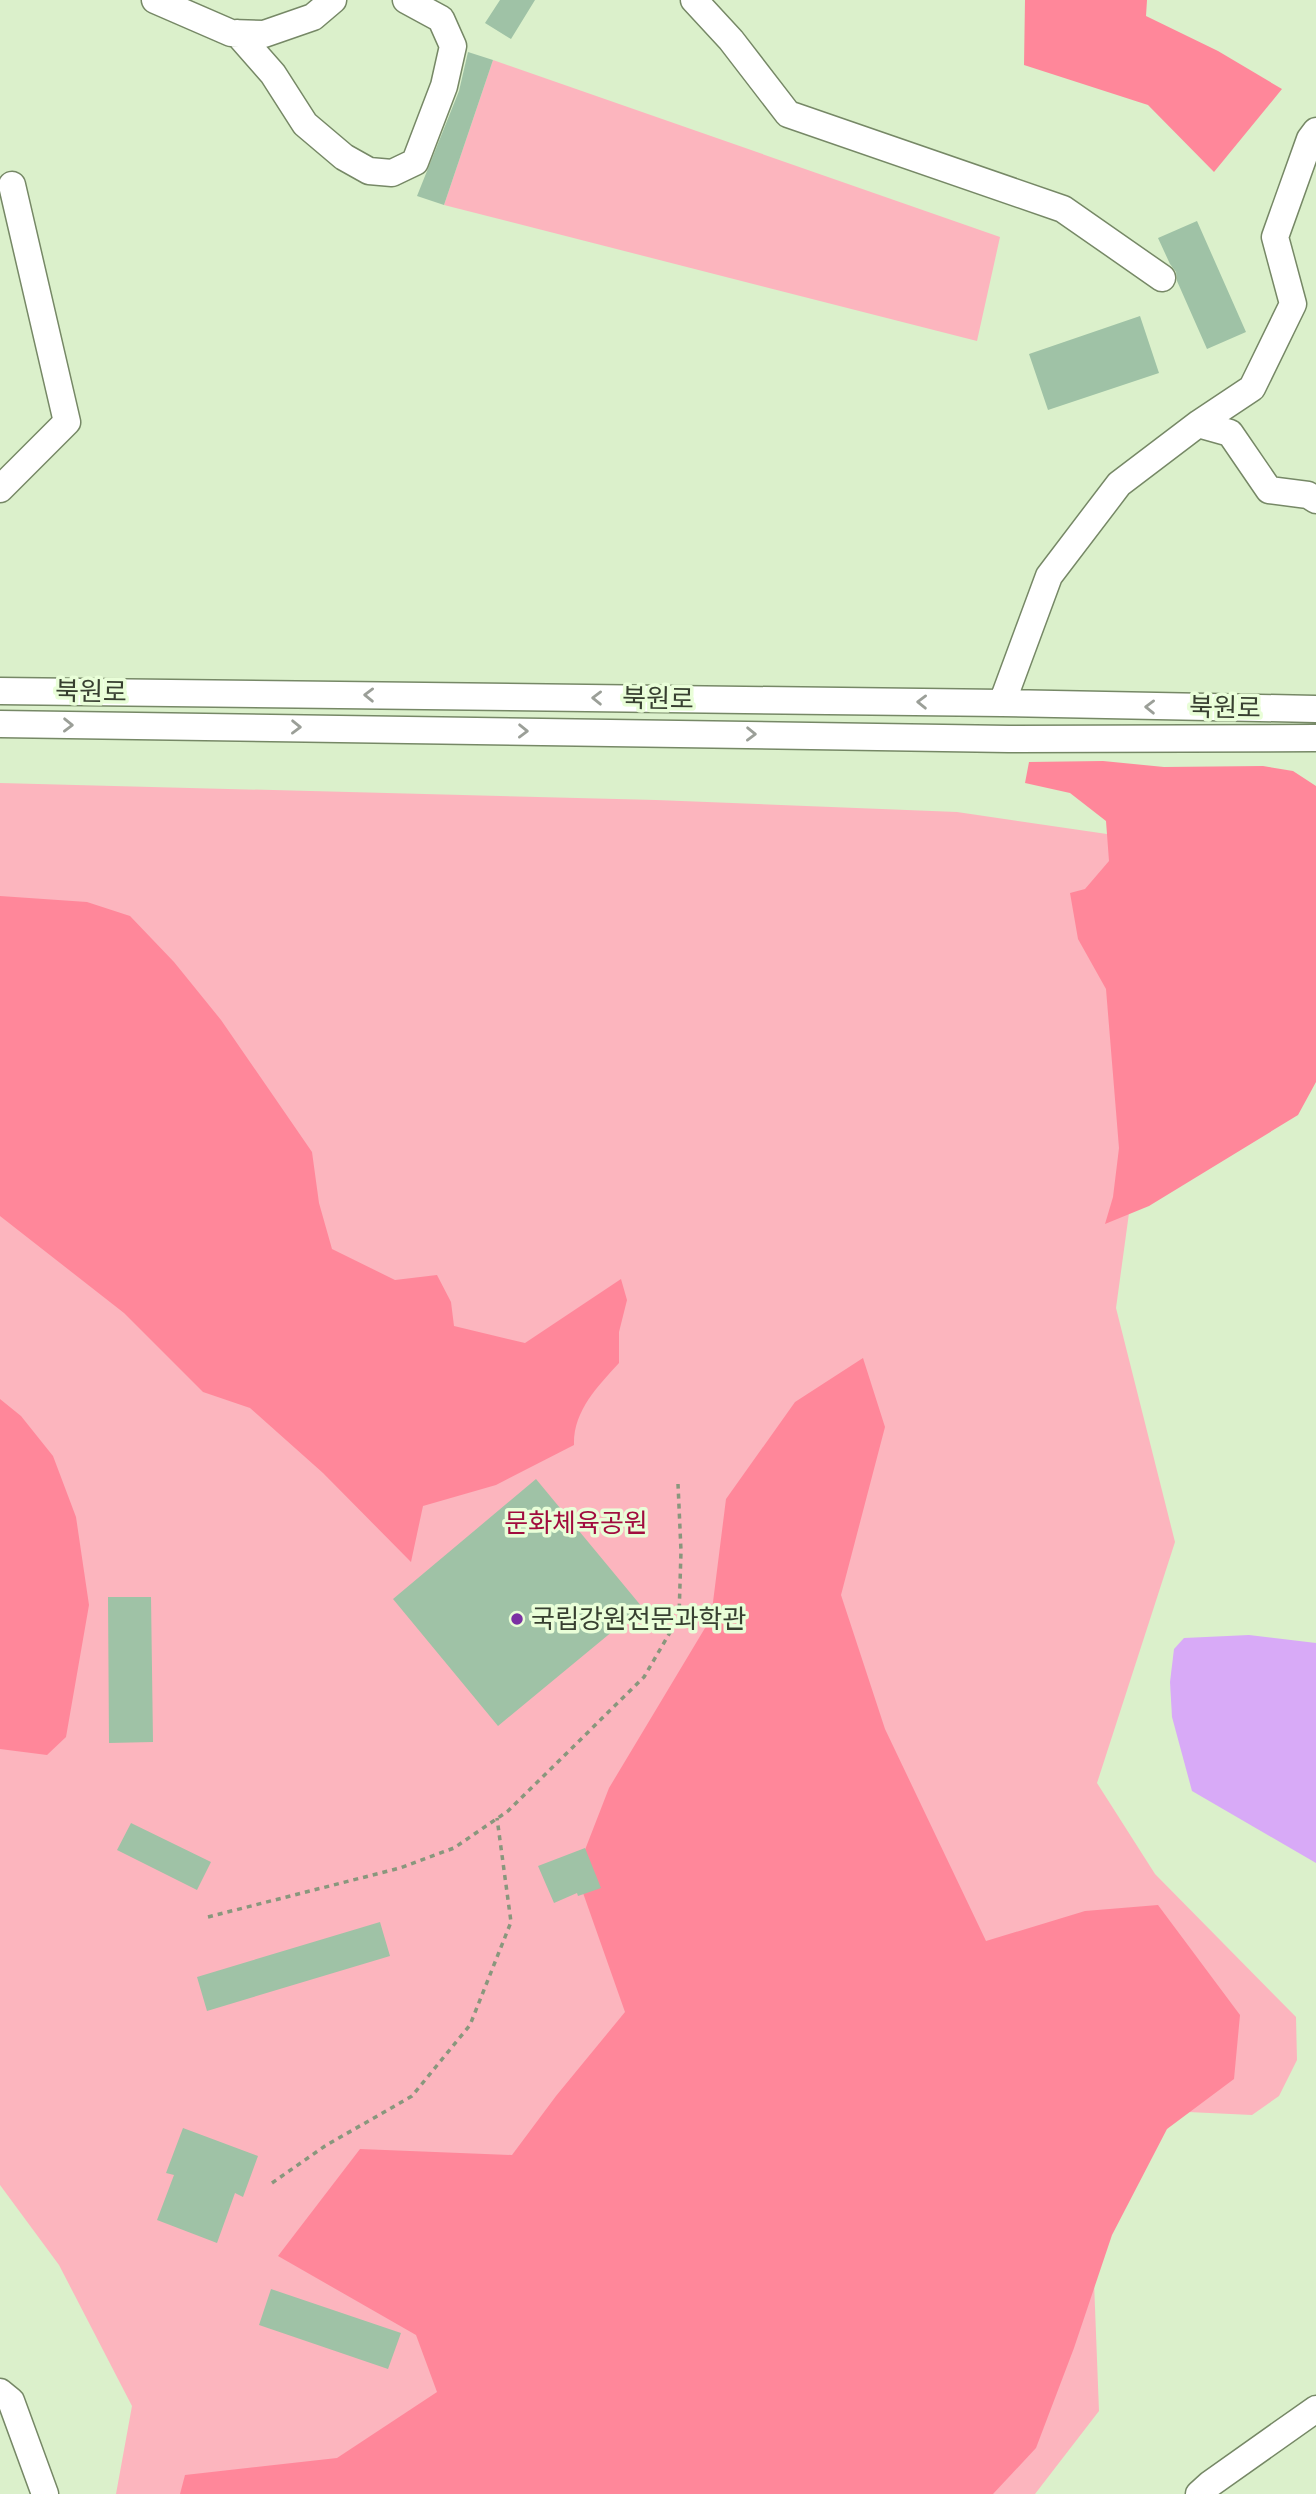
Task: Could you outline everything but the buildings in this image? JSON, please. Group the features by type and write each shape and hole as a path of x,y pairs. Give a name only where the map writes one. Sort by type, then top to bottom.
{"street":[{"path":"155,0 231,33 264,34 313,17 333,0"},
{"path":"237,33 273,74 305,124 344,158 369,171 392,173 415,162 443,86 453,46 442,19 405,0"},
{"path":"694,0 731,40 788,114 1063,209 1162,278"},
{"path":"1002,703 1049,576 1119,484 1198,424 1252,388 1293,304 1275,237 1310,139 1316,131"},
{"path":"0,489 67,422 12,185"},
{"path":"1198,424 1230,433 1269,490 1308,495 1316,500"},
{"name":"북원로","path":"0,691 1316,709"},
{"name":"북원로","path":"0,724 1009,739 1316,738"},
{"path":"0,2392 10,2401 45,2494"},
{"path":"1199,2494 1316,2409"}],"path":[{"path":"208,1917 400,1868 454,1848 508,1811 644,1677 679,1617 681,1550 678,1484"},
{"path":"272,2183 326,2146 412,2096 470,2025 511,1922 497,1818"}],"green space":[{"path":"493,60 1000,237 977,341 444,205"},
{"name":"문화체육공원","path":"0,783 656,800 957,812 1196,847 1129,1213 1116,1308 1175,1542 1097,1783 1155,1874 1296,2017 1297,2060 1279,2096 1252,2115 1167,2111 1092,2230 1099,2411 1035,2494 116,2494 132,2406 59,2265 0,2185"}],"shaded area":[{"path":"1025,0 1147,0 1146,16 1218,51 1282,89 1214,172 1148,105 1024,65"},
{"path":"1103,761 1164,767 1263,766 1293,771 1316,786 1316,1082 1298,1115 1149,1206 1105,1224 1113,1197 1119,1148 1106,989 1078,939 1070,893 1085,889 1109,861 1106,821 1070,793 1025,783 1029,762"},
{"path":"0,896 87,902 130,916 174,962 221,1020 312,1152 319,1203 332,1249 395,1280 437,1275 451,1302 454,1326 525,1343 621,1279 627,1300 619,1332 619,1363 595,1390 582,1410 574,1445 496,1485 423,1506 411,1562 323,1473 250,1408 203,1392 124,1313 0,1216"},
{"path":"863,1358 885,1427 841,1595 885,1729 986,1941 1085,1911 1158,1905 1240,2015 1234,2079 1167,2129 1112,2235 1074,2348 1036,2448 993,2494 180,2494 185,2475 337,2458 437,2392 416,2335 278,2256 360,2149 512,2155 625,2012 576,1873 609,1788 711,1618 726,1499 795,1402"},
{"path":"0,1399 21,1416 53,1456 76,1517 89,1605 66,1737 47,1755 0,1749"},
{"path":"1249,1635 1316,1643 1316,1863 1192,1791 1172,1717 1170,1682 1174,1649 1184,1638"}],"place":[{"name":"국립강원전문과학관","path":"517,1619"}]}
